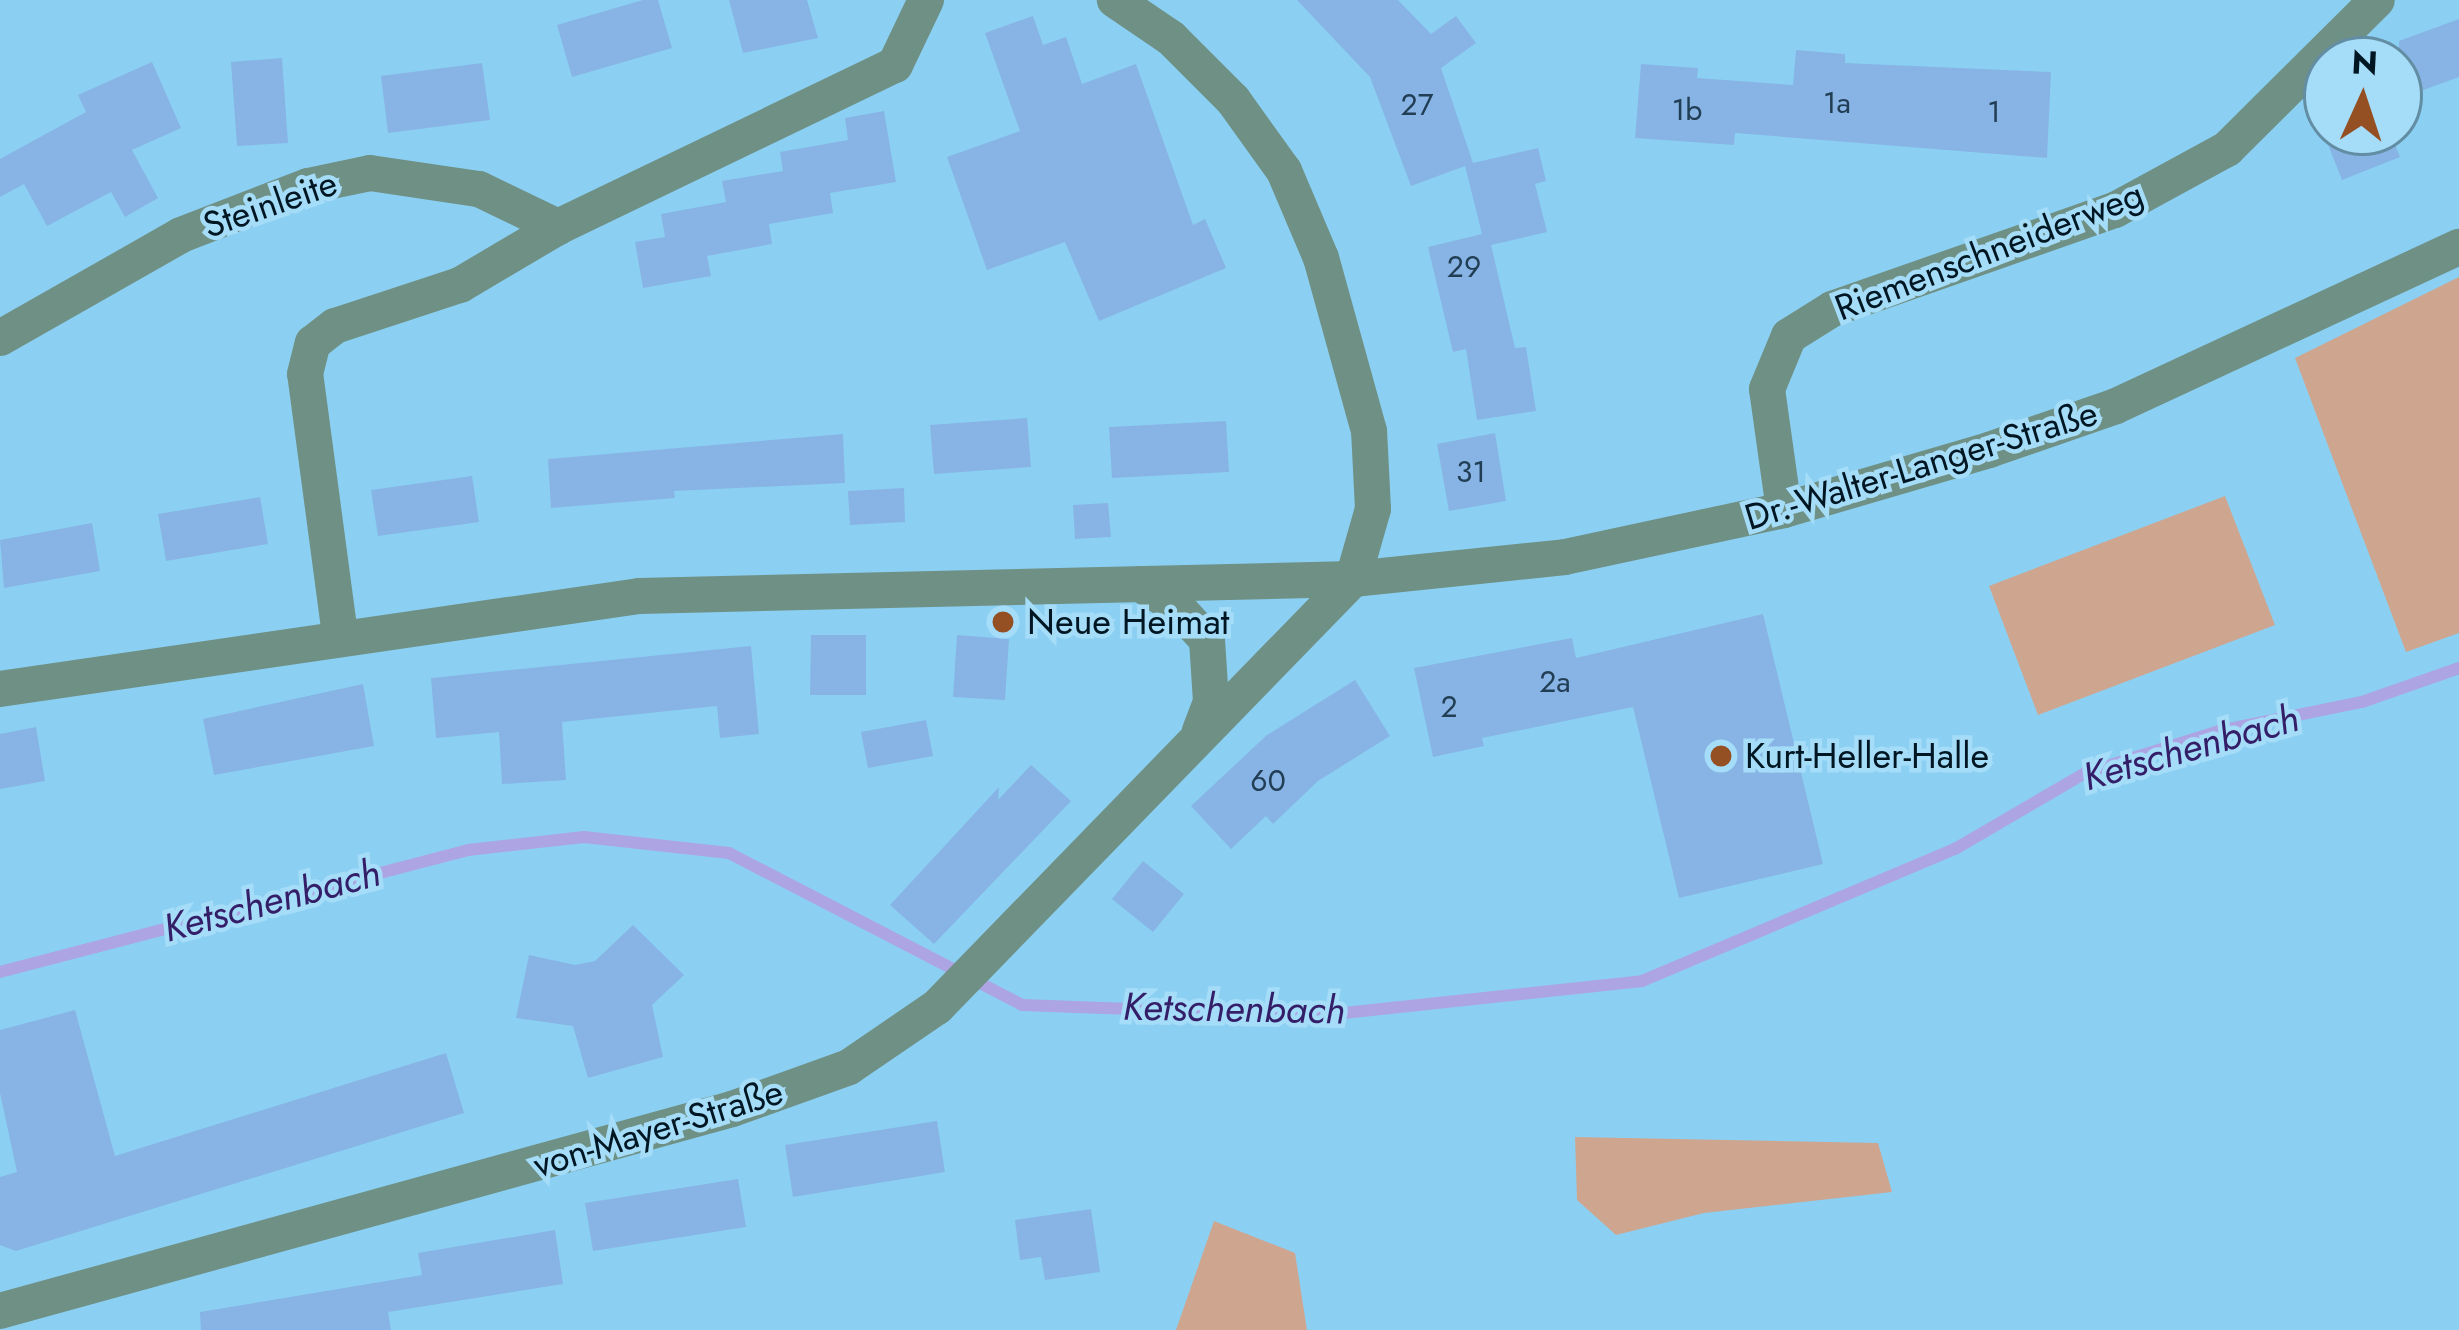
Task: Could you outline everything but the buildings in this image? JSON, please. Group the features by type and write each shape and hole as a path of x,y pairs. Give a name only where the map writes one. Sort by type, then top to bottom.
{"street":[{"path":"340,635 305,374 313,343 335,326 460,285 558,227 895,64 926,0"},
{"path":"0,689 340,635 639,596 1353,579 1373,509 1369,431 1321,258 1284,171 1233,100 1171,38 1115,0"},
{"name":"Riemenschneiderweg","path":"1784,510 1767,389 1789,336 1832,309 2115,210 2227,149 2374,1"},
{"name":"Steinleite","path":"0,338 181,235 308,186 370,173 479,189 558,227"},
{"name":"Dr.-Walter-Langer-Straße","path":"1353,579 1564,557 1784,510 2116,406 2459,247"},
{"name":"von-Mayer-Straße","path":"0,1311 732,1109 849,1067 938,1007 1353,579"},
{"path":"1140,584 1176,606 1207,640 1211,702 1198,736"}],"shaded area":[{"path":"2459,277 2459,633 2406,652 2295,358"},
{"path":"2225,496 2275,625 2038,715 1989,586"},
{"path":"1575,1137 1878,1143 1892,1192 1704,1213 1616,1235 1577,1200"},
{"path":"1214,1221 1295,1253 1307,1330 1176,1330"}],"waterway":[{"name":"Ketschenbach","path":"0,972 468,850 584,837 729,853 1022,1005 1316,1016 1642,981 1955,849 2085,773 2219,731 2362,702 2459,668"}],"place":[{"name":"Neue Heimat","path":"1003,622"},
{"name":"Kurt-Heller-Halle","path":"1721,756"}]}
